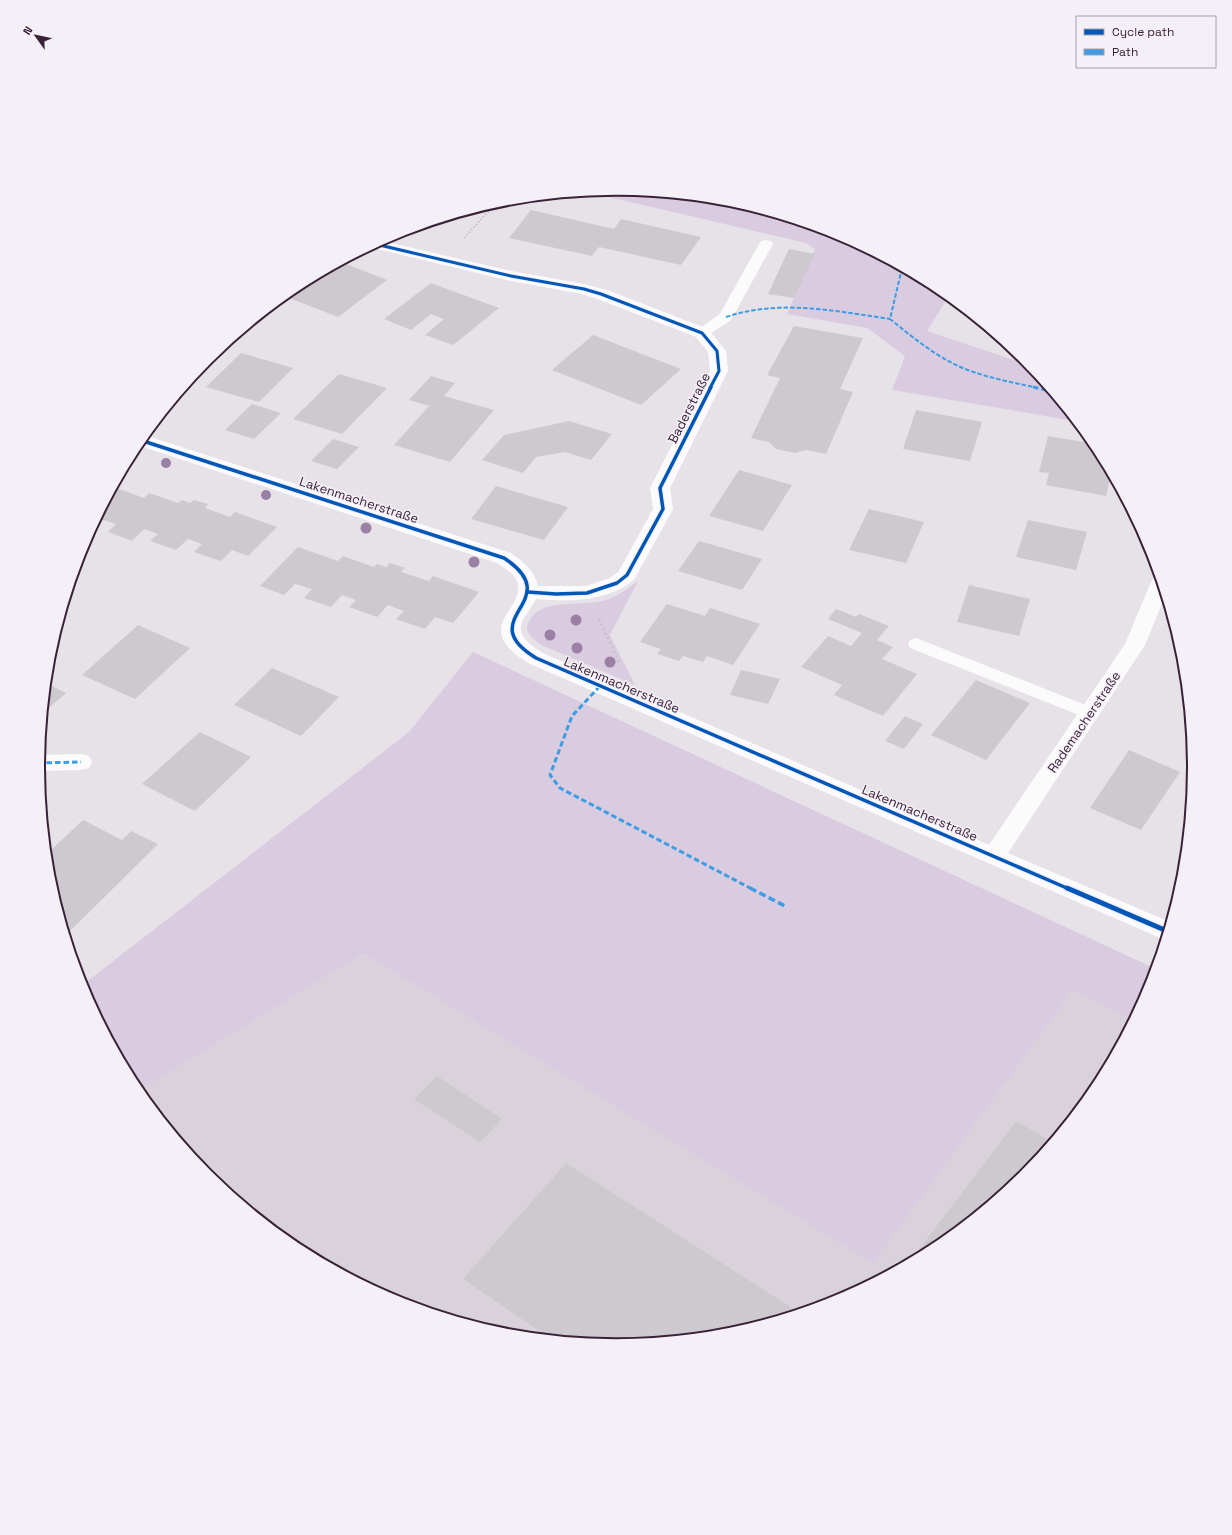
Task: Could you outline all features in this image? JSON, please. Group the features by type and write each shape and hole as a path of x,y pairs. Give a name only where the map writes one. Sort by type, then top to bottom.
{"street":[{"path":"383,246 511,276 601,294 702,333"},
{"name":"Baderstraße","path":"528,592 556,594 587,593 610,586 627,575 663,510 660,488 719,371 717,352 702,333"},
{"name":"Lakenmacherstraße","path":"147,442 504,558 516,565 524,574 528,583 528,592 522,606 514,617 511,628 514,638 525,652 616,693 1164,929"},
{"name":"Rademacherstraße","path":"994,856 1135,645 1158,588"},
{"path":"45,763 81,762"}],"lane":[{"path":"702,333 726,317 766,244"},
{"path":"916,644 1090,712"}],"path":[{"path":"443,260 489,211"},
{"path":"587,593 627,679 616,693"}],"shaded area":[{"path":"606,197 691,201 727,207 800,227 869,255 902,273 946,301 927,331 1017,361 1045,391 1069,420 892,390 905,356 867,328 787,314 815,249 806,243"},
{"path":"638,581 610,635 635,685 541,645 531,637 527,629 531,618 538,611 548,607 598,602 609,599"},
{"path":"473,652 1151,967 1129,1018 1073,991 873,1263 364,954 144,1089 121,1053 86,982 409,732"},
{"path":"364,954 873,1262 1073,991 1129,1018 1111,1053 1091,1085 1045,1144 1020,1171 992,1197 964,1221 933,1242 869,1280 800,1308 727,1328 691,1334 653,1337 579,1337 541,1334 505,1328 432,1308 363,1280 330,1262 299,1242 268,1221 240,1197 212,1171 187,1144 144,1089"}],"building":[{"path":"531,210 614,229 621,219 701,237 681,265 599,247 592,256 509,238"},
{"path":"789,249 815,254 794,298 768,294"},
{"path":"347,264 387,280 338,317 291,299"},
{"path":"431,283 499,308 453,345 425,335 444,319 431,314 411,330 384,319"},
{"path":"794,326 863,338 840,389 853,392 826,454 806,450 795,453 776,449 769,442 751,438 780,378 767,375"},
{"path":"593,335 681,369 641,405 552,370"},
{"path":"241,353 293,368 259,402 206,387"},
{"path":"339,374 387,388 342,434 293,419"},
{"path":"431,376 455,383 444,396 494,410 450,462 394,445 429,406 409,400"},
{"path":"252,404 281,413 254,439 225,430"},
{"path":"916,410 982,422 970,461 903,449"},
{"path":"569,421 612,434 591,460 565,452 536,457 523,473 482,460 504,435"},
{"path":"1048,436 1085,442 1110,480 1106,496 1046,485 1049,473 1039,472"},
{"path":"333,439 359,447 337,469 311,461"},
{"path":"739,470 792,485 763,531 709,516"},
{"path":"496,486 568,507 544,540 471,519"},
{"path":"118,488 144,498 149,493 178,503 182,500 190,503 194,500 208,504 205,508 230,517 235,512 277,527 248,556 232,550 221,561 194,552 202,544 188,539 176,550 150,541 158,534 144,529 132,541 108,532 116,524 102,520"},
{"path":"869,509 924,522 906,563 849,550"},
{"path":"1028,520 1087,532 1076,570 1016,557"},
{"path":"699,541 762,559 742,590 678,571"},
{"path":"298,547 338,561 343,556 374,567 377,564 386,567 390,563 405,568 401,572 429,581 433,576 479,592 453,623 435,617 425,629 396,619 404,611 388,605 377,617 349,607 356,600 342,595 331,607 304,598 312,589 295,584 284,595 260,586"},
{"path":"969,585 1030,599 1019,636 957,622"},
{"path":"667,604 705,616 710,608 760,624 733,665 707,656 703,662 683,656 679,661 657,654 661,649 640,642"},
{"path":"836,609 856,617 859,614 889,626 877,640 893,647 882,659 917,674 883,716 834,695 842,685 801,667 828,636 851,646 862,633 828,619"},
{"path":"138,625 190,648 135,699 82,675"},
{"path":"272,668 339,697 301,736 234,705"},
{"path":"741,670 780,679 768,704 730,695"},
{"path":"976,680 1030,703 986,760 931,735"},
{"path":"51,687 66,693 48,708 50,693"},
{"path":"905,716 923,724 904,749 885,741"},
{"path":"200,732 251,757 195,811 142,784"},
{"path":"1129,750 1180,772 1141,830 1090,808"},
{"path":"83,820 122,840 131,831 158,844 69,932 56,879 52,849"},
{"path":"437,1076 502,1119 480,1142 414,1099"},
{"path":"1016,1121 1048,1140 1020,1171 964,1221 917,1252"},
{"path":"566,1163 795,1310 727,1328 691,1334 616,1338 544,1334 463,1279"},
{"path":"249,1205 264,1215 263,1216"}],"marked path":[{"path":"901,272 890,319 932,351 959,366 993,378 1043,389"},
{"path":"726,317 750,310 787,307 822,309 890,319"},
{"path":"600,686 572,716 550,775 560,788 787,907"},
{"path":"45,763 81,762"}],"cycle path":[{"path":"383,246 511,276 584,289 601,294 702,333 717,351 719,371 660,488 663,509 627,575 617,583 587,593 556,594 528,592"},
{"path":"147,442 504,558 523,573 528,585 528,592 525,599 512,621 512,633 517,643 536,658 1164,930"}]}
